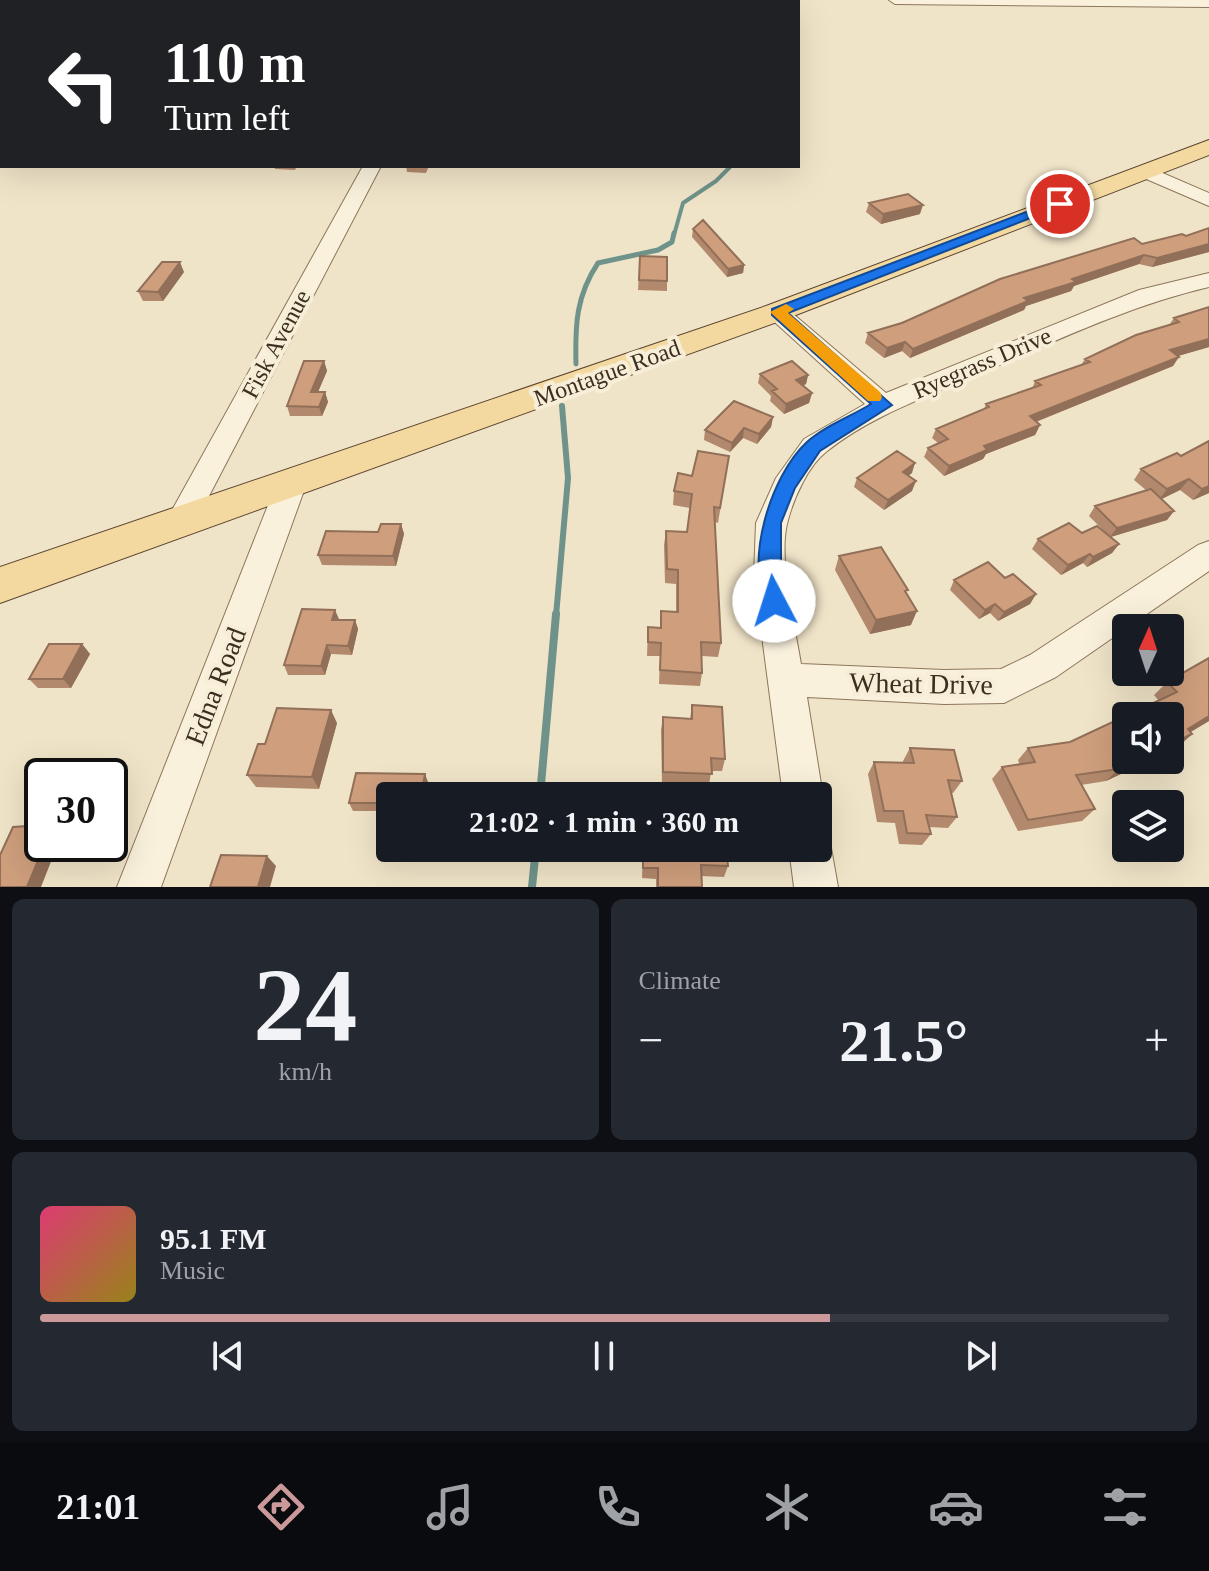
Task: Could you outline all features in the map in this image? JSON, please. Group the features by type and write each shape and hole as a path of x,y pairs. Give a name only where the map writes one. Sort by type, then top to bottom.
{"main road":[{"name":"Montague Road","path":"0,585 777,312 1209,147"}],"street":[{"path":"895,0 1209,3"},
{"name":"Fisk Avenue","path":"181,521 371,168"},
{"path":"1144,171 1209,200"},
{"name":"Ryegrass Drive","path":"801,782 770,575 771,523 786,486 814,446 883,405 1147,295 1209,280"},
{"path":"777,312 883,405"},
{"name":"Edna Road","path":"139,887 291,485"},
{"name":"Wheat Drive","path":"786,680 944,687 1004,686 1043,666 1209,554"},
{"path":"812,862 816,887"}],"building":[{"path":"908,194 923,205 883,214 869,203"},
{"path":"703,220 744,265 728,269 693,229"},
{"path":"1209,228 1209,244 1157,258 1144,255 1072,279 1076,282 1024,298 1028,301 913,349 905,342 887,348 868,333 902,323 1000,279 1134,238 1142,244 1182,234 1186,236"},
{"path":"640,256 667,257 667,281 639,280"},
{"path":"162,262 180,262 158,292 138,291"},
{"path":"1209,307 1209,339 1170,350 1179,357 1030,416 1040,425 984,446 987,450 949,466 928,448 948,439 936,429 989,407 986,404 1041,385 1035,381 1090,362 1085,359 1136,335 1179,322 1174,318"},
{"path":"304,361 324,361 311,392 325,392 319,407 287,406"},
{"path":"792,361 808,375 796,380 812,393 786,404 772,391 777,389 760,374"},
{"path":"734,401 773,417 759,434 744,428 732,443 705,430"},
{"path":"1209,441 1209,486 1202,489 1189,479 1167,489 1141,469 1177,453 1181,456"},
{"path":"698,451 729,456 720,508 714,507 721,643 701,642 702,673 660,670 661,643 648,642 648,627 661,628 661,611 678,612 678,570 667,569 666,531 687,532 692,494 674,491 678,473 692,476"},
{"path":"897,451 915,463 903,472 916,481 888,500 857,478"},
{"path":"1151,489 1174,511 1117,528 1095,506"},
{"path":"1069,523 1082,533 1097,526 1119,544 1068,565 1038,539"},
{"path":"381,524 401,524 393,556 318,555 326,531 378,532"},
{"path":"881,547 908,590 905,591 917,611 876,620 839,556"},
{"path":"988,562 1005,578 1013,574 1036,594 1004,612 995,604 985,610 954,580"},
{"path":"302,609 335,610 332,620 355,620 348,646 327,645 321,666 284,665"},
{"path":"49,644 82,644 63,679 29,679"},
{"path":"1209,658 1209,716 1188,729 1192,734 1184,738 1184,702 1156,702 1177,692 1171,686 1184,686 1184,672"},
{"path":"692,705 722,707 725,759 711,758 712,774 663,772 663,717 692,719"},
{"path":"277,708 331,710 312,777 247,775 258,744 265,744"},
{"path":"1112,722 1112,770 1076,775 1095,809 1028,820 1002,767 1035,762 1028,748 1070,742"},
{"path":"910,748 954,750 962,781 948,780 957,817 926,815 931,834 907,833 903,811 884,811 874,762 914,763"},
{"path":"356,773 425,774 424,782 376,782 376,803 349,803"},
{"path":"24,826 24,862 37,862 27,887 0,887 0,855 13,827"},
{"path":"221,855 267,856 258,887 210,887"},
{"path":"643,862 728,862 728,866 701,865 702,887 658,887 658,868 643,868"}],"waterway":[{"path":"674,235 683,203 716,181 729,168"},
{"path":"576,364 578,311 585,287 598,263 658,250 672,242 674,233"},
{"path":"556,616 568,478 562,406"},
{"path":"541,782 556,614"},
{"path":"532,887 535,862"}],"slow traffic":[{"path":"786,309 777,312 874,397"}],"route":[{"path":"774,601 770,575 771,523 786,486 814,446 883,405 777,312 1060,204"}]}
